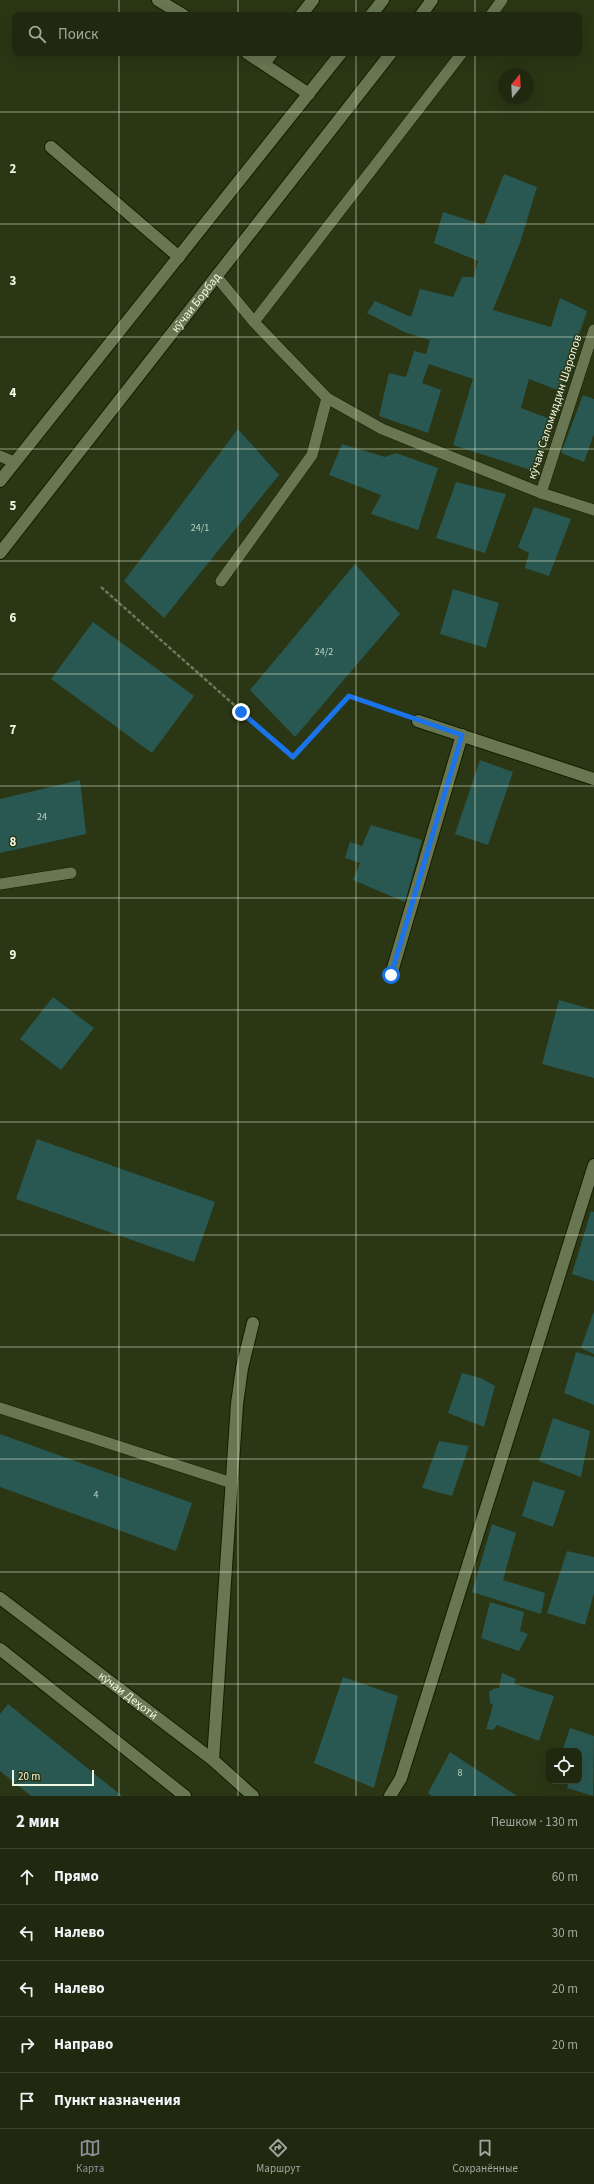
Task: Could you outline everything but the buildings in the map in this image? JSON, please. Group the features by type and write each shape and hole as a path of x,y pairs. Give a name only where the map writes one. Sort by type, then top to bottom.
{"street":[{"path":"158,0 177,12"},
{"path":"303,12 313,0"},
{"path":"373,12 382,0"},
{"path":"423,12 432,0"},
{"path":"252,56 309,94"},
{"path":"264,64 270,56"},
{"path":"0,481 339,56"},
{"name":"кӯчаи Борбад","path":"0,553 389,56"},
{"path":"51,147 179,257"},
{"path":"418,721 594,779"},
{"path":"391,975 462,735"},
{"path":"390,1796 401,1778 594,1165"},
{"path":"213,1760 237,1404 242,1368 253,1323"},
{"name":"кӯчаи Деҳотӣ","path":"0,1598 213,1760 254,1796"},
{"path":"0,1649 185,1796"}],"lane":[{"path":"493,12 502,0"},
{"path":"254,322 460,56"},
{"path":"216,276 254,322 326,398 382,429 541,493 594,510"},
{"name":"кӯчаи Саломиддин Шаропов","path":"541,493 594,330"},
{"path":"221,581 312,455 326,398"},
{"path":"0,456 14,462"},
{"path":"0,884 71,873"},
{"path":"0,1408 232,1483"}],"path":[{"path":"101,587 293,757 349,696 418,721"}],"route":[{"path":"241,712 293,757 349,696 462,735 391,975"}]}
